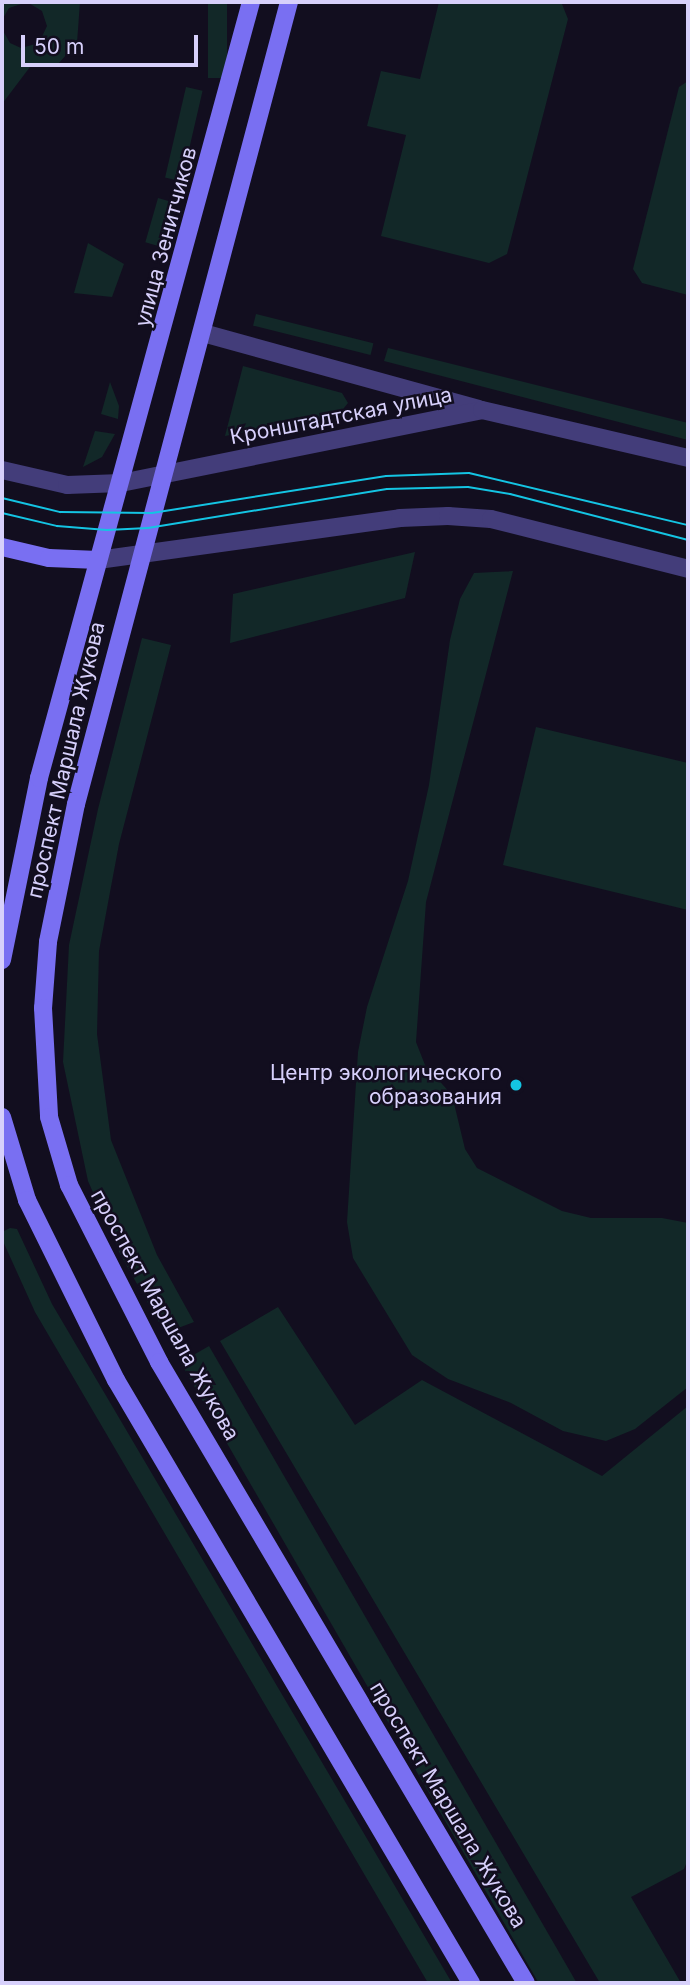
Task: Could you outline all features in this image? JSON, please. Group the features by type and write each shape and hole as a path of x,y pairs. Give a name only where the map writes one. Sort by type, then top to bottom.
{"main road":[{"name":"улица Зенитчиков","path":"121,483 251,2"},
{"path":"164,477 289,2"},
{"name":"проспект Маршала Жукова","path":"164,477 139,557 76,804 48,942 43,1008 50,1117 69,1185 159,1362 526,1983"},
{"name":"проспект Маршала Жукова","path":"2,960 34,797 121,483"},
{"path":"2,547 49,558 98,560"},
{"path":"2,1117 27,1200 116,1380 471,1983"}],"street":[{"path":"203,333 482,410"},
{"name":"Кронштадтская улица","path":"2,470 66,485 121,483 164,477 482,410 688,458"},
{"path":"98,560 139,557 400,518 448,516 491,519 688,569"}],"green space":[{"path":"2,2 27,2 9,8 2,20"},
{"path":"27,2 80,2 77,43 58,64 30,67 2,104 2,29 10,43 21,48 39,43 47,26 42,11"},
{"path":"208,2 227,2 227,78 208,78"},
{"path":"439,2 551,2 562,4 568,19 507,254 489,263 381,236 406,135 367,126 381,71 420,79"},
{"path":"688,81 688,295 642,283 633,269 679,87"},
{"path":"186,87 203,91 182,181 165,178"},
{"path":"158,198 175,203 163,247 145,242"},
{"path":"88,243 124,264 112,297 74,293"},
{"path":"256,314 373,343 371,355 253,326"},
{"path":"388,348 688,423 688,440 384,361"},
{"path":"243,366 342,393 348,403 339,414 225,436"},
{"path":"110,382 119,406 118,419 101,414"},
{"path":"95,431 115,434 102,457 83,467"},
{"path":"415,552 405,598 230,643 233,594"},
{"path":"513,571 426,902 416,1042 425,1065 452,1095 465,1149 477,1168 562,1211 591,1218 662,1218 688,1223 688,1387 635,1429 606,1441 563,1431 511,1403 448,1379 412,1355 353,1258 347,1222 358,1052 367,1007 408,881 429,785 450,640 460,599 474,573"},
{"path":"142,638 171,645 119,844 99,951 97,1034 111,1140 157,1255 194,1322 165,1333 120,1254 88,1181 63,1062 69,945 98,809"},
{"path":"536,727 688,763 688,910 503,865"},
{"path":"10,1228 17,1229 52,1304 452,1983 428,1983 35,1312 2,1239 2,1232"},
{"path":"278,1307 355,1425 422,1380 602,1476 688,1406 688,1859 684,1869 631,1897 681,1983 600,1983 220,1341"},
{"path":"209,1346 577,1983 539,1983 180,1362"}],"tram line":[{"path":"2,498 60,512 152,513 386,476 469,473 688,525"},
{"path":"2,513 57,526 107,530 148,528 387,489 468,487 510,494 688,540"}],"place":[{"name":"Центр экологического образования","path":"516,1085"}]}
